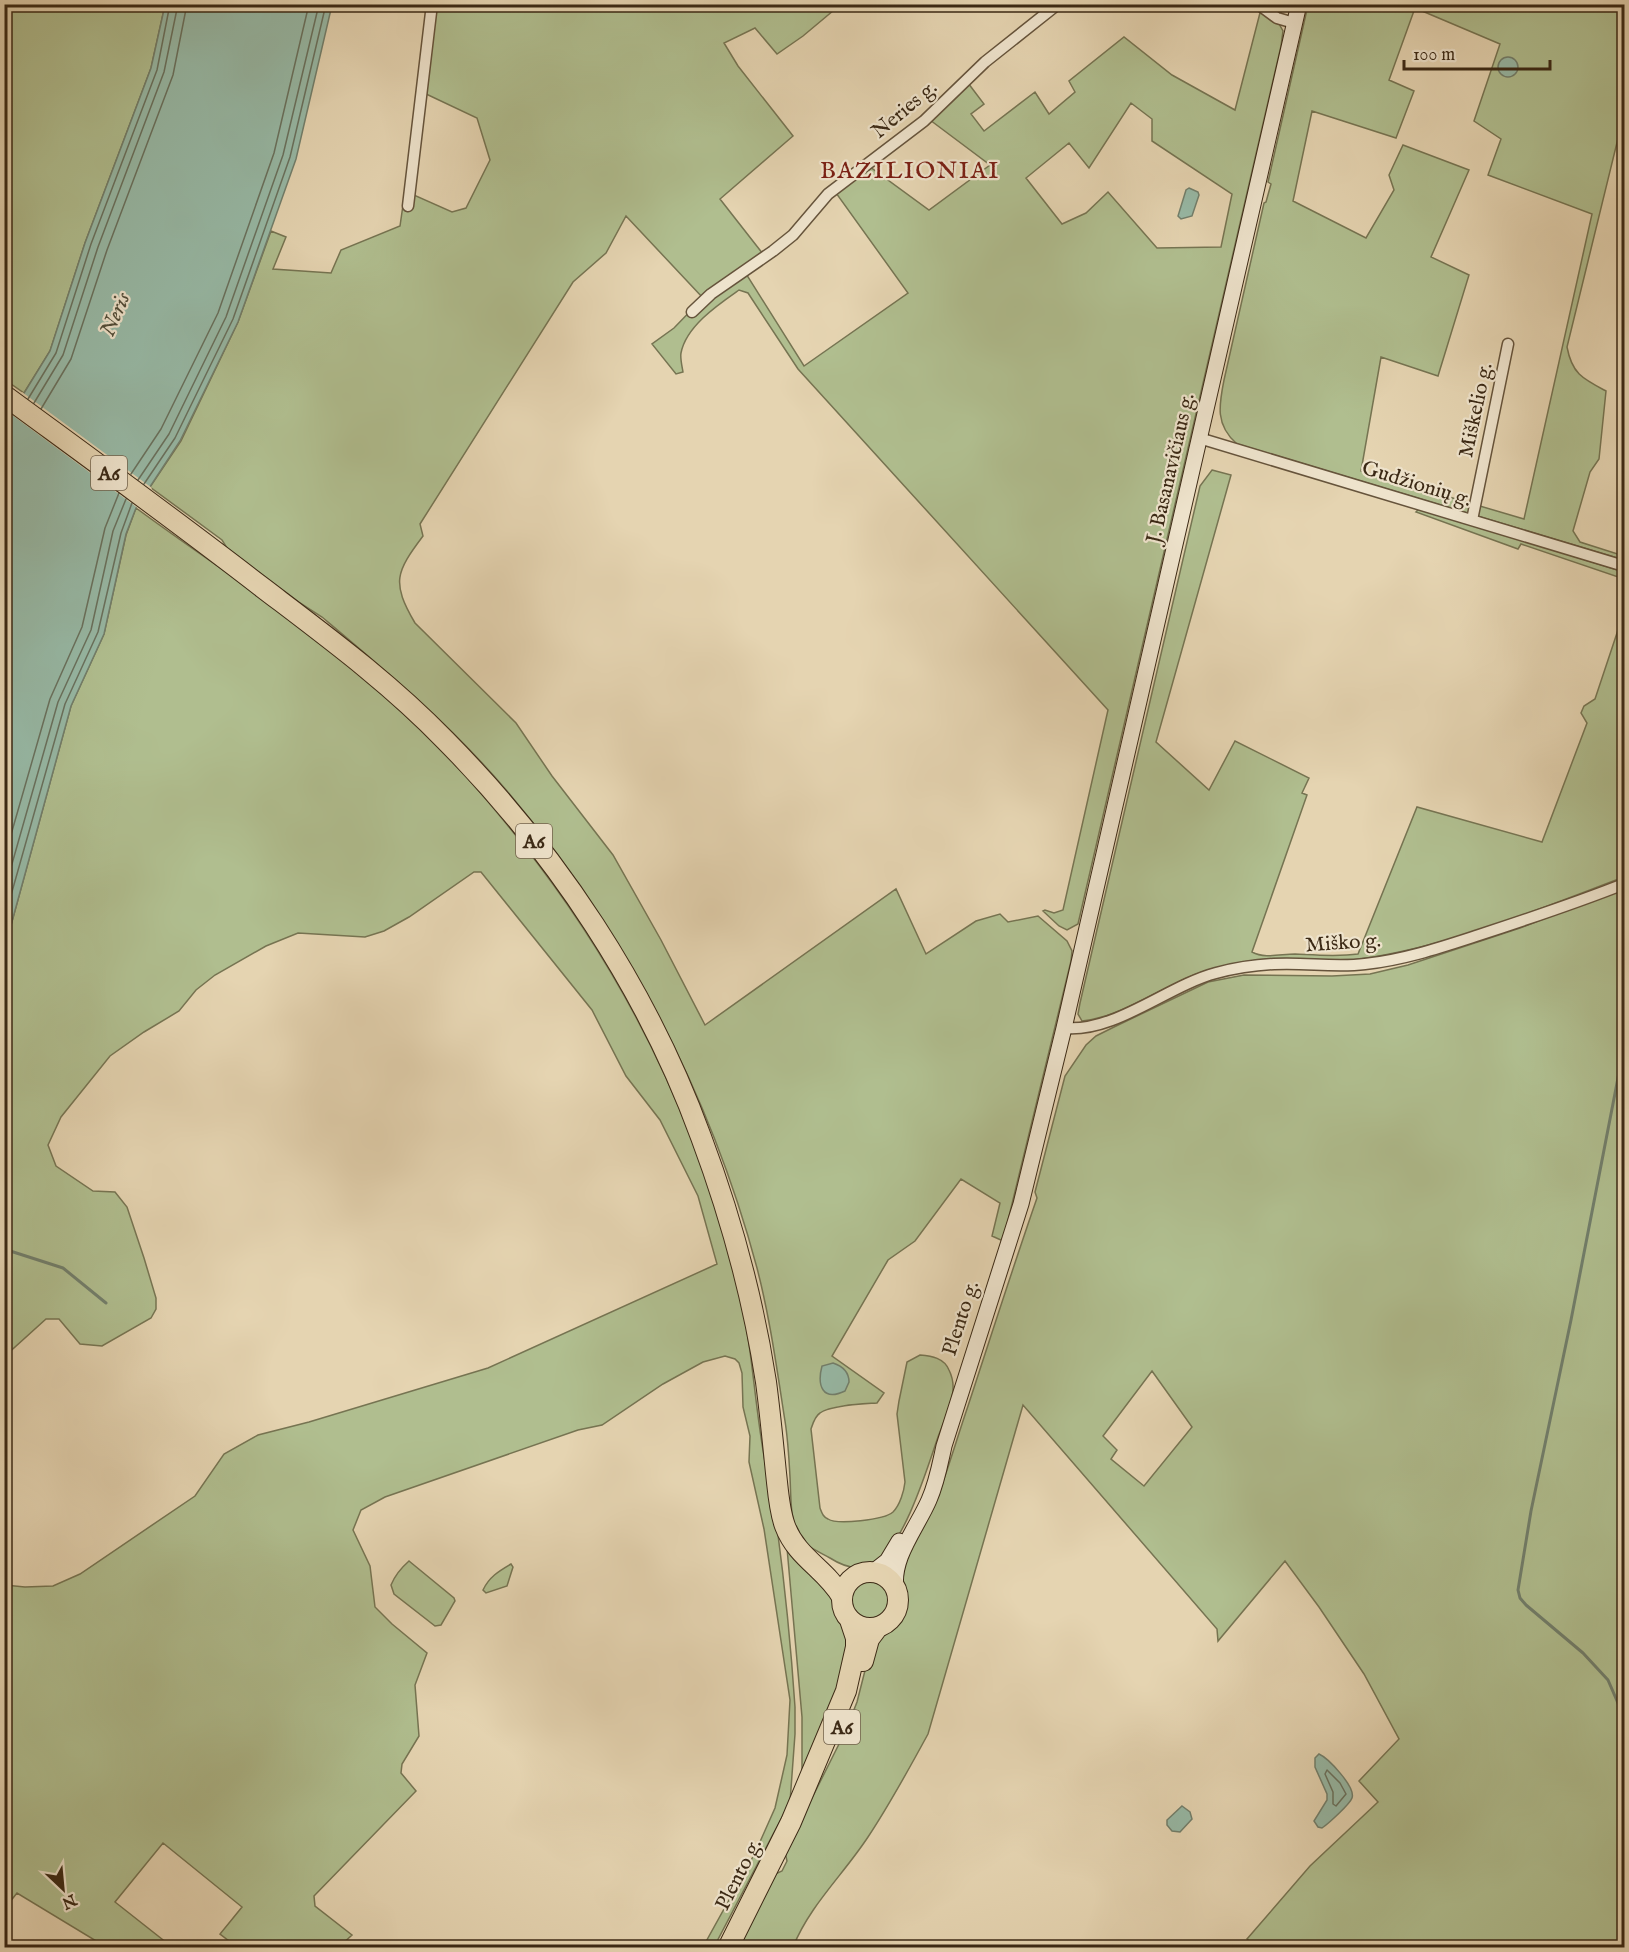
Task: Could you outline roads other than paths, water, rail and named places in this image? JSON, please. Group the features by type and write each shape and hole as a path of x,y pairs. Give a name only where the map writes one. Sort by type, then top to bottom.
{"highway":[{"name":"A6","path":"4,395 214,550 345,651 411,707 479,776 530,836 562,879 614,958 651,1025 688,1104 731,1222 745,1274 760,1349 784,1525 799,1551 834,1582 842,1597"},
{"path":"791,1539 816,1559 836,1570 866,1573 887,1577 896,1590 898,1599 893,1616 879,1627 863,1627 850,1620 845,1613 842,1597 845,1587 850,1579 866,1573"},
{"name":"Plento g.","path":"791,1822 846,1691 856,1647 856,1638 850,1620"},
{"name":"Plento g.","path":"728,1947 791,1822 839,1734 854,1694 865,1648 879,1627"}],"main road":[{"name":"J. Basanavičiaus g.","path":"1064,1028 1299,4"},
{"name":"Plento g.","path":"896,1590 897,1564 930,1499 944,1446 1021,1204 1064,1028"},
{"name":"Plento g.","path":"866,1573 887,1561 902,1537 944,1446"}],"street":[{"path":"408,206 432,4"},
{"name":"Neries g.","path":"692,312 711,294 780,246 793,235 828,194 924,121 985,62 1058,4"},
{"path":"1258,4 1277,18 1294,23"},
{"name":"Miškelio g.","path":"1472,520 1508,344"},
{"name":"Gudžionių g.","path":"1199,438 1624,566"},
{"name":"Miško g.","path":"1064,1028 1078,1029 1105,1023 1192,982 1236,968 1276,964 1339,967 1432,950 1561,909 1624,884"}],"water":[{"name":"Neris","path":"165,5 332,5 296,159 238,322 180,441 136,508 126,534 104,634 71,706 5,947 5,424 50,351 85,243 151,68"},
{"path":"1508,57 1515,60 1518,67 1515,74 1508,77 1501,74 1498,67 1501,60"},
{"path":"1189,188 1198,192 1199,195 1192,216 1181,219 1178,216 1186,190"},
{"path":"833,1363 844,1370 849,1382 845,1391 837,1394 826,1393 820,1379 822,1366"},
{"path":"1319,1754 1340,1773 1352,1793 1352,1798 1347,1805 1322,1828 1318,1827 1314,1821 1327,1800 1327,1794 1315,1767 1315,1758"},
{"path":"1182,1806 1190,1812 1192,1819 1180,1832 1172,1831 1167,1825 1167,1820"}],"waterway":[{"path":"1624,1047 1531,1511 1518,1590 1520,1598 1526,1605 1583,1653 1608,1680 1624,1717"},
{"path":"4,1249 63,1268 106,1303"}],"district":[{"name":"BAZILIONIAI","path":"910,170"}]}
